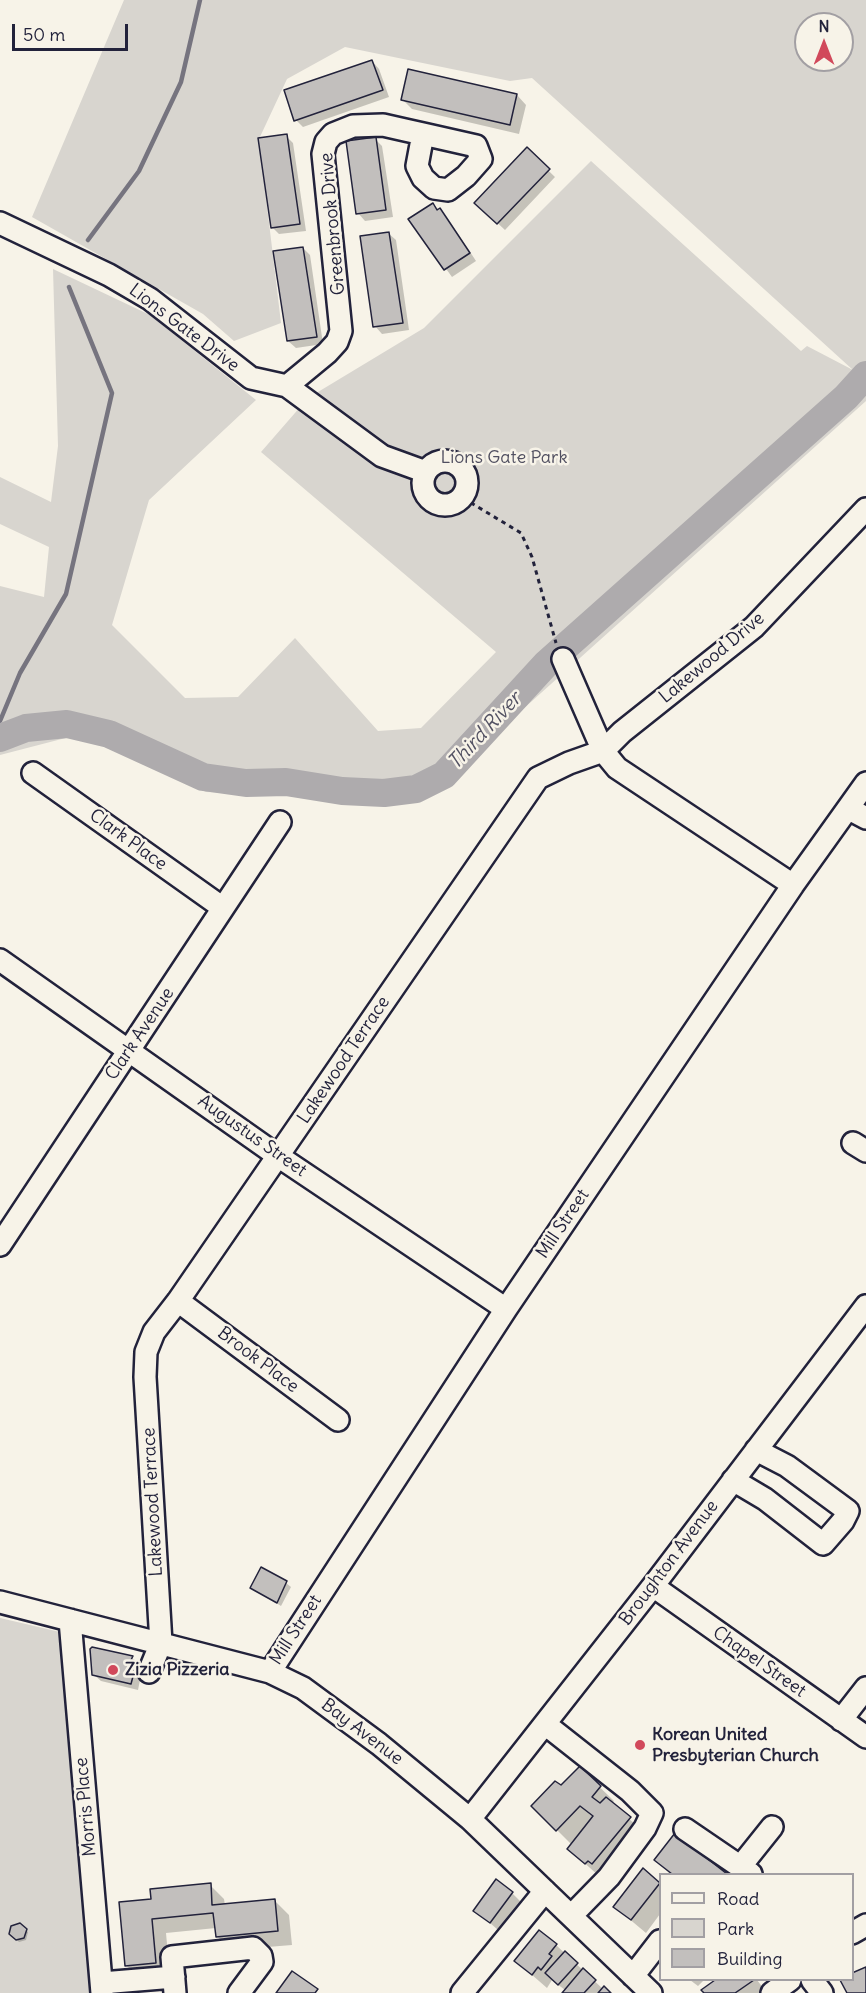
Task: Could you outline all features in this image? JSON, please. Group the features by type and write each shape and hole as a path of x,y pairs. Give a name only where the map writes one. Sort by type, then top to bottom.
{"street":[{"name":"Greenbrook Drive","path":"287,386 338,342 341,330 323,154 326,142 333,135 353,126 372,124 423,134"},
{"name":"Lions Gate Drive","path":"0,223 109,275 150,299 251,378 287,386 382,456 426,472"},
{"path":"444,460 458,465 464,470 468,484 463,498 450,505 436,504 425,494 423,479 426,472 437,462 444,460"},
{"name":"Lakewood Drive","path":"603,752 622,732 754,627 866,509"},
{"path":"560,652 603,752 617,768 793,885"},
{"name":"Lakewood Terrace","path":"161,1643 146,1360 154,1332 178,1301 538,778 561,766 603,752"},
{"name":"Clark Place","path":"33,773 223,908"},
{"name":"Mill Street","path":"270,1672 506,1309 793,885 857,814 866,783"},
{"name":"Clark Avenue","path":"0,1245 280,822"},
{"name":"Augustus Street","path":"0,960 278,1156 506,1309"},
{"name":"Brook Place","path":"178,1301 338,1420"},
{"name":"Broughton Avenue","path":"470,1819 653,1586 866,1306"},
{"path":"733,1480 773,1504 824,1544 843,1521 848,1511 787,1466 756,1450"},
{"name":"Chapel Street","path":"653,1586 866,1737"},
{"name":"Bay Avenue","path":"0,1602 270,1672 323,1701 425,1780 470,1819 651,1993"},
{"name":"Morris Place","path":"70,1620 102,1988"},
{"path":"149,1672 161,1643"},
{"path":"841,1720 866,1688"},
{"path":"545,1724 652,1813 645,1828 609,1877 571,1916"},
{"path":"685,1829 746,1871 772,1827"},
{"path":"462,1993 545,1892"},
{"path":"633,1976 659,1942"},
{"path":"102,1988 175,1985 172,1958 253,1948 261,1956 262,1962 239,1993"},
{"path":"772,1993 789,1981"},
{"path":"813,1981 822,1993"}],"path":[{"path":"463,498 521,533 532,557 560,652"}],"green space":[{"name":"Lions Gate Park","path":"124,0 866,0 866,401 423,799 206,792 81,734 0,755 0,586 44,597 49,547 0,524 0,477 51,502 58,446 53,269 150,315 256,400 149,500 112,625 185,698 238,697 295,638 378,731 421,728 496,652 261,452 308,398 424,328 591,161 801,351 807,346 853,370 532,78 510,81 345,47 287,79 259,139 281,323 234,341 203,314 32,217"},
{"path":"0,1618 60,1632 94,1993 0,1993"}],"building":[{"path":"372,60 383,90 294,121 284,90"},
{"path":"408,69 517,94 510,125 401,100"},
{"path":"287,134 300,224 271,228 258,138"},
{"path":"376,137 386,210 356,214 346,141"},
{"path":"527,147 550,169 497,224 474,203"},
{"path":"433,203 437,210 440,208 470,253 444,270 408,219"},
{"path":"389,232 403,323 373,327 360,236"},
{"path":"303,247 317,337 287,341 273,251"},
{"path":"261,1567 287,1581 277,1603 250,1588"},
{"name":"Zizia Pizzeria","path":"92,1647 133,1656 131,1660 136,1661 136,1665 131,1684 92,1675 90,1649"},
{"path":"580,1766 601,1786 592,1797 600,1803 606,1797 631,1817 592,1864 588,1861 585,1864 567,1849 593,1816 580,1806 556,1831 531,1806 555,1781 561,1785"},
{"path":"675,1833 726,1873 671,1873 654,1860"},
{"path":"643,1868 659,1882 631,1920 613,1907"},
{"path":"496,1879 513,1892 490,1923 473,1911"},
{"path":"211,1883 212,1905 275,1899 278,1931 216,1937 213,1913 152,1919 156,1963 125,1966 119,1902 151,1899 150,1889"},
{"path":"20,1923 27,1929 24,1938 16,1940 9,1934 11,1926"},
{"path":"539,1930 557,1944 549,1954 552,1956 541,1970 538,1967 532,1975 514,1961"},
{"path":"565,1951 578,1963 558,1985 545,1973"},
{"path":"866,1967 866,1993 847,1993 841,1981 854,1981 854,1972"},
{"path":"583,1968 596,1980 584,1993 562,1993"},
{"path":"292,1971 318,1989 315,1993 276,1993"},
{"path":"714,1981 753,1981 735,1993 704,1993 701,1990"},
{"path":"604,1986 611,1993 598,1993"}],"waterway":[{"path":"88,240 139,171 181,82 200,0"},
{"path":"0,721 20,673 66,594 112,393 69,287"},
{"name":"Third River","path":"0,738 26,728 67,724 109,734 203,777 246,783 286,782 342,791 384,793 416,789 444,775 546,664 846,397 866,375"}],"place":[{"name":"Zizia Pizzeria","path":"113,1670"},
{"name":"Korean United Presbyterian Church","path":"640,1745"}]}
